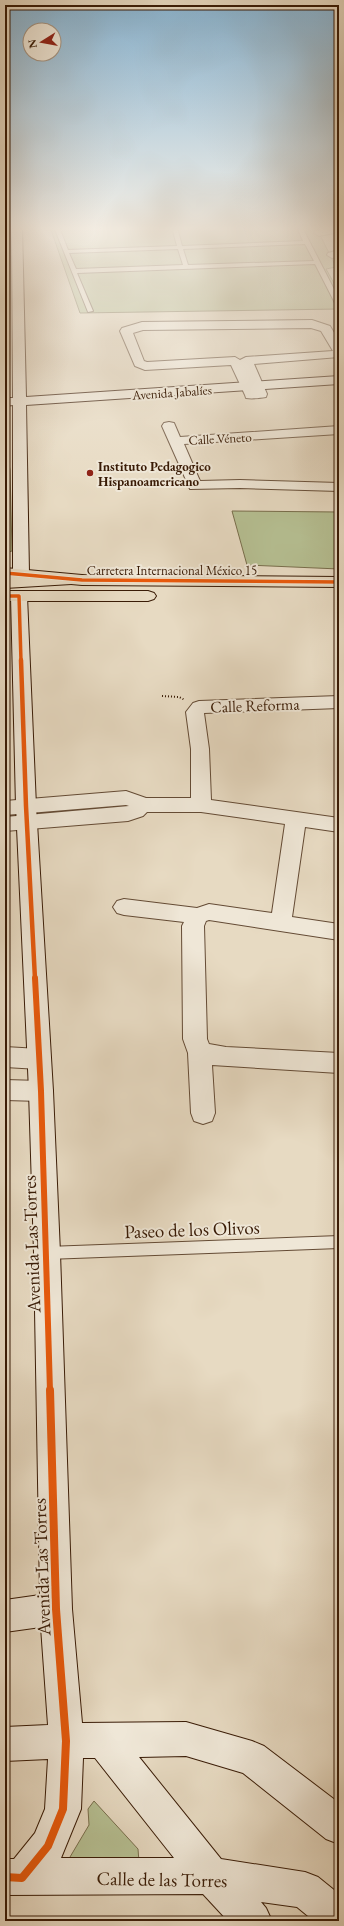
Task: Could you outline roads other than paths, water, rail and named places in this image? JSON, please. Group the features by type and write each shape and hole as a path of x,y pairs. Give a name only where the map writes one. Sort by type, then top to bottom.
{"main road":[{"name":"Carretera Internacional México 15","path":"12,585 82,580 339,582"},
{"name":"Carretera Internacional México 15","path":"12,585 166,596"}],"street":[{"name":"Avenida Las Torres","path":"14,1878 48,1846 63,1809 66,1741 56,1609 47,1253 41,1091 16,815 12,585 19,405 19,317"},
{"path":"312,324 326,329 339,351 337,354 330,356 240,361 145,366 139,363 126,332 142,326 312,324"},
{"path":"240,361 254,391"},
{"name":"Avenida Jabalíes","path":"254,391 339,380"},
{"name":"Avenida Jabalíes","path":"5,409 19,405 254,391 339,389"},
{"name":"Avenida Jabalíes","path":"5,402 19,405"},
{"path":"169,426 175,441"},
{"name":"Calle Véneto","path":"339,430 175,441 193,484 198,487 240,484 339,487"},
{"name":"Calle Reforma","path":"201,805 200,749 195,712 199,707 339,702"},
{"path":"16,815 128,814 136,811 142,805 201,805 339,825"},
{"path":"281,922 296,818"},
{"path":"124,907 197,916 209,912 339,932"},
{"path":"197,916 193,926 195,1039 200,1053 203,1113"},
{"path":"200,1053 226,1057 339,1063"},
{"path":"5,1057 39,1058"},
{"path":"5,1090 41,1091"},
{"path":"5,1616 56,1609"},
{"path":"5,1744 66,1741 104,1742 186,1739 252,1758 339,1826"},
{"path":"104,1742 211,1876 253,1921"},
{"name":"Calle de las Torres","path":"14,1878 211,1876 305,1890 339,1918"}],"lane":[{"name":"Paseo de los Olivos","path":"47,1253 339,1242"}],"place":[{"name":"Instituto Pedagogico Hispanoamericano","path":"90,473"}]}
